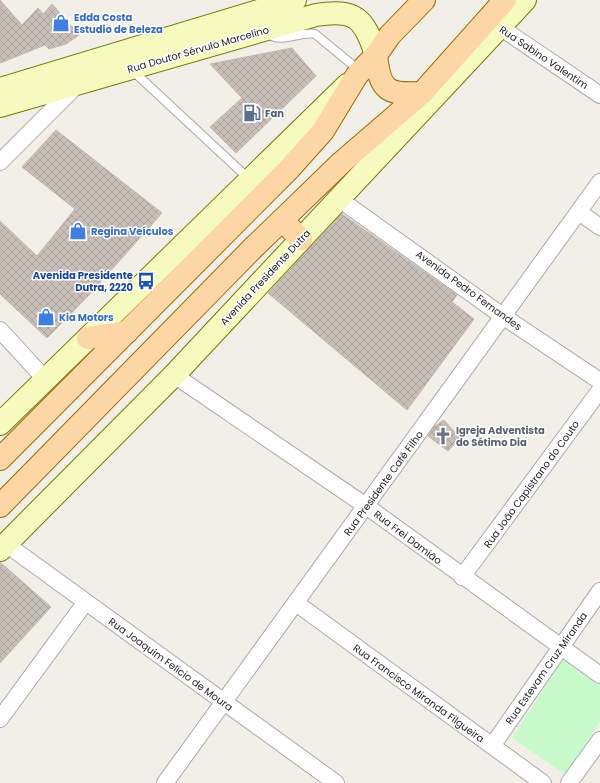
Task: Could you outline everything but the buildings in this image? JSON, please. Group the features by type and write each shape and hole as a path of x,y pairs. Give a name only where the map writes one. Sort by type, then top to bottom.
{"main road":[{"path":"0,459 290,168 323,131 359,73 376,55 390,35 424,0"},
{"name":"Avenida Presidente Dutra","path":"0,506 282,220 342,162 392,121 494,24 505,0"},
{"path":"376,55 378,72 381,81 390,91 401,94 422,93"},
{"path":"282,220 301,239"},
{"path":"88,338 127,332"}],"street":[{"name":"Rua Doutor Sérvulo Marcelino","path":"0,106 131,69 262,20 295,0"},
{"name":"Avenida Presidente Dutra","path":"3,547 174,375 339,199 494,24 526,0"},
{"name":"Rua Doutor Sérvulo Marcelino","path":"0,89 262,20 316,15 345,13 364,25 371,38 376,55"},
{"name":"Rua Sabino Valentim","path":"494,24 600,95"},
{"path":"0,424 359,73"},
{"path":"0,162 78,84"},
{"name":"Rua Presidente Café Filho","path":"165,783 223,701 580,213 600,182"},
{"name":"Avenida Pedro Fernandes","path":"339,199 475,294 504,317 600,381"},
{"path":"580,213 600,227"},
{"path":"0,330 45,379"},
{"name":"Rua Frei Damião","path":"174,375 366,506 462,577 600,675"},
{"name":"Rua João Capistrano do Couto","path":"462,577 600,390"},
{"name":"Rua Joaquim Felício de Moura","path":"3,547 223,701 326,780"},
{"name":"Rua Estevam Cruz Miranda","path":"492,746 600,591"},
{"path":"0,719 85,603"},
{"name":"Rua Francisco Miranda Filgueira","path":"296,603 543,783"},
{"path":"569,783 600,740"}],"lane":[{"path":"262,20 275,38 309,32 315,34 359,73"},
{"path":"131,69 250,180"}],"green space":[{"path":"564,658 600,683 600,721 566,775 512,738"}],"place":[{"name":"Edda Costa Estudio de Beleza","path":"61,23"},
{"name":"Fan","path":"252,113"},
{"name":"Regina Veículos","path":"78,231"},
{"name":"Avenida Presidente Dutra, 2220","path":"146,281"},
{"name":"Kia Motors","path":"46,317"},
{"name":"Igreja Adventista do Sétimo Dia","path":"443,436"}]}
